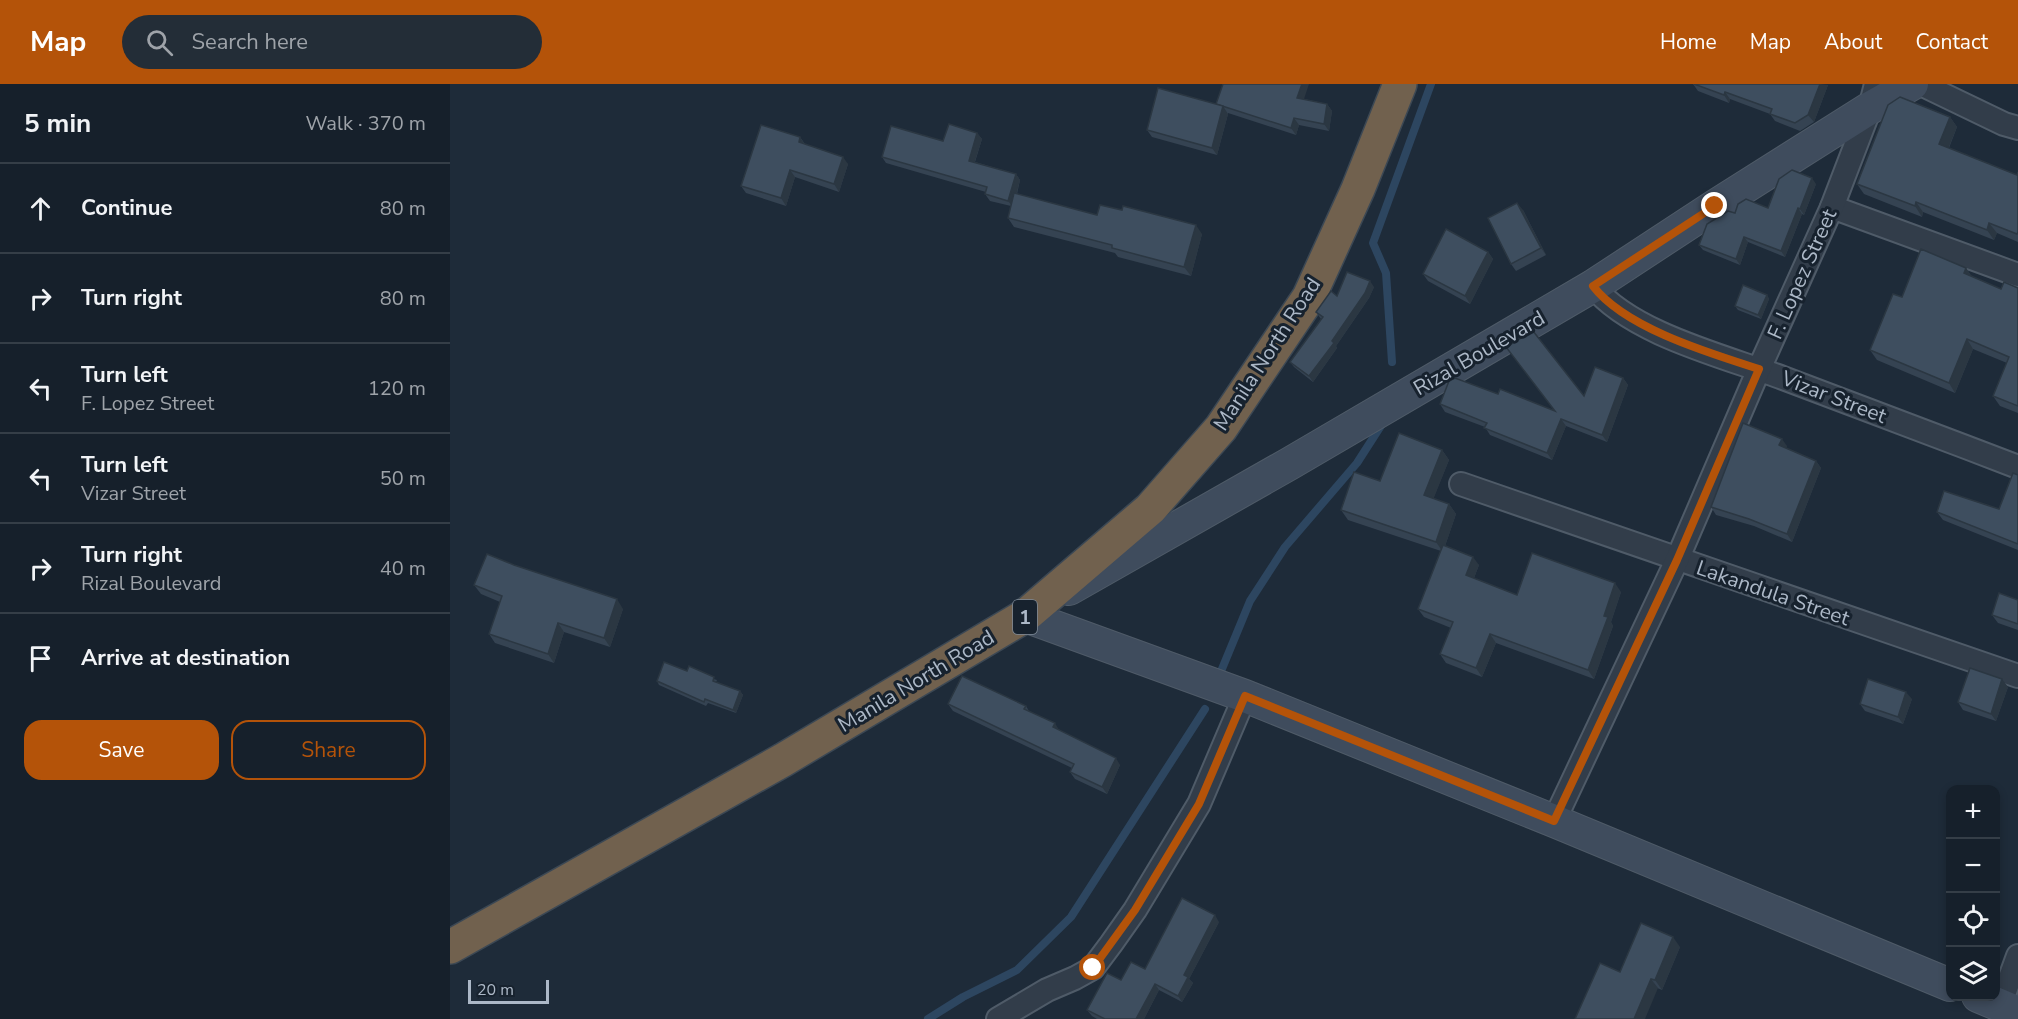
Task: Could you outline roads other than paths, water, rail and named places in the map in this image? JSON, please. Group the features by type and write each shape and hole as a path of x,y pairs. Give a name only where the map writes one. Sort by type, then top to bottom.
{"highway":[{"name":"Manila North Road","path":"450,947 783,760 1031,612 1150,509 1221,428 1309,297 1358,189 1400,84"}],"main road":[{"name":"Rizal Boulevard","path":"1031,612 1593,286 1873,96 1912,84"},
{"path":"1031,612 1554,821 1946,983"}],"street":[{"path":"1921,84 2004,124 2018,128"},
{"name":"F. Lopez Street","path":"1554,821 1677,560 1832,207 1873,96"},
{"path":"1832,207 2018,275"},
{"name":"Vizar Street","path":"1593,286 1604,300 1653,329 1707,353 1759,369 2018,467"},
{"name":"Lakandula Street","path":"1461,484 2018,676"},
{"path":"998,1019 1047,990 1093,968 1135,910 1199,804 1245,696"},
{"path":"1999,1005 2018,956"}],"waterway":[{"path":"1392,362 1386,273 1373,243 1431,84"},
{"path":"1217,681 1250,601 1285,547 1357,463 1384,421"},
{"path":"928,1019 963,997 1017,970 1071,917 1205,709"}]}
